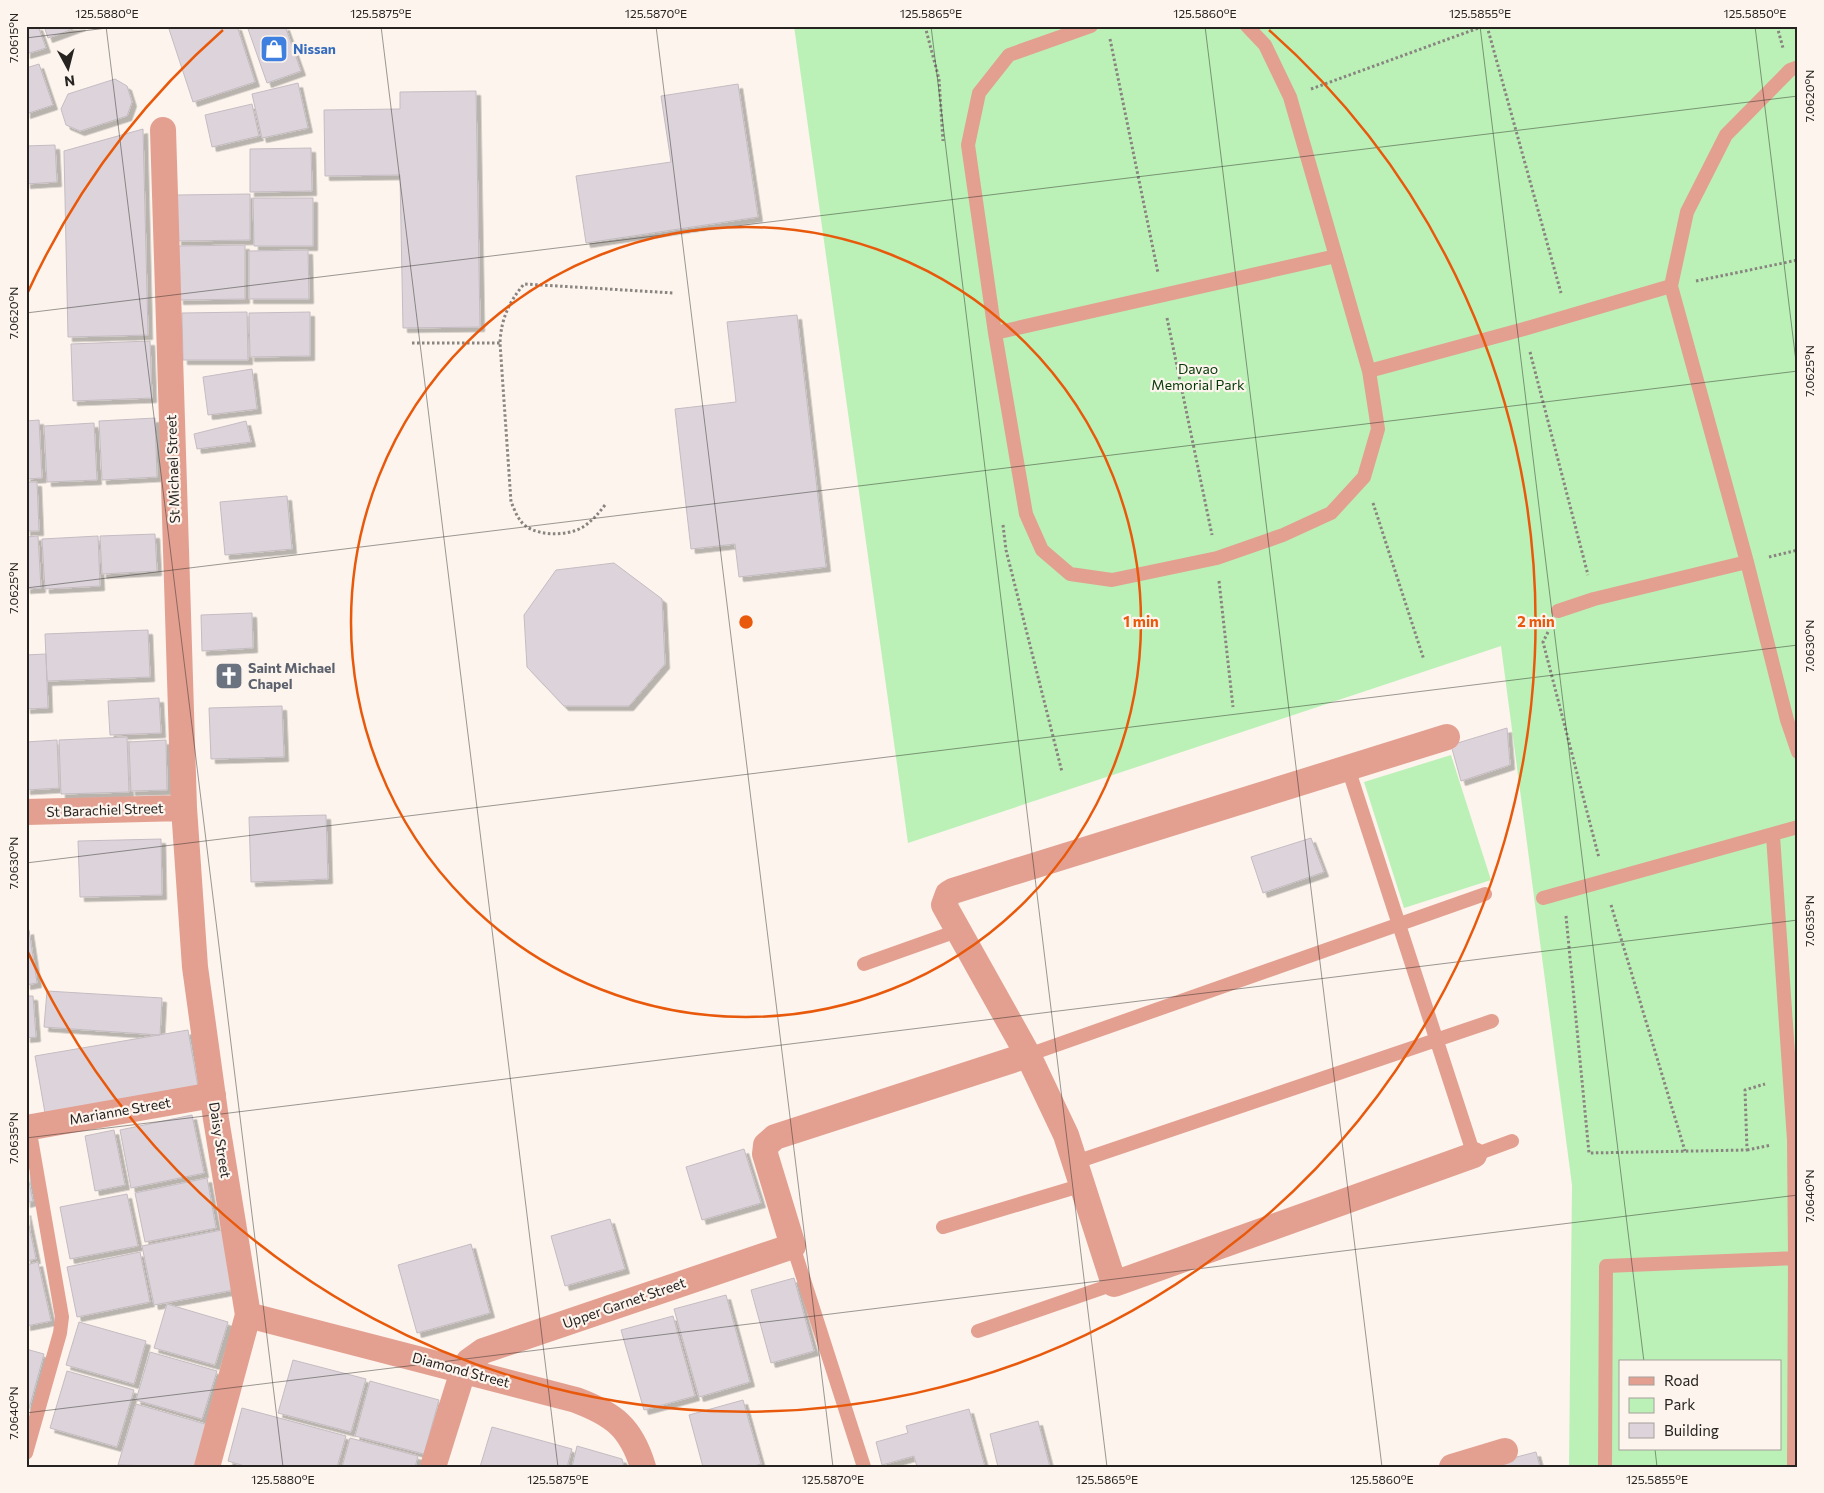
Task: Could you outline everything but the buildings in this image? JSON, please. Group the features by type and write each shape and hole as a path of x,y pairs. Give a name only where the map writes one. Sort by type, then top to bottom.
{"street":[{"name":"St Michael Street","path":"163,130 184,808"},
{"path":"1447,737 953,891 948,894 944,905 1028,1055 1079,1174 1114,1284 1474,1156"},
{"name":"St Barachiel Street","path":"26,812 184,808"},
{"name":"Daisy Street","path":"184,808 195,966 213,1095 248,1315 207,1467"},
{"path":"793,1246 765,1154 766,1145 775,1137 1028,1055"},
{"name":"Marianne Street","path":"28,1127 213,1095"},
{"name":"Upper Garnet Street","path":"463,1371 476,1356 493,1347 793,1246"},
{"name":"Diamond Street","path":"248,1315 576,1400 599,1409 616,1419 631,1436 644,1467"},
{"path":"433,1467 463,1371"},
{"path":"1452,1467 1505,1451"}],"lane":[{"path":"1091,26 1009,55 979,93 968,145 995,333 1026,514 1042,550 1070,574 1112,580 1217,558 1283,536 1331,513 1364,476 1378,429 1369,371 1290,97 1265,45 1247,26"},
{"path":"1798,67 1790,70 1726,135 1687,212 1671,286 1747,562 1787,720 1798,752"},
{"path":"995,333 1336,256"},
{"path":"1369,371 1524,329 1671,286"},
{"path":"1558,611 1594,599 1747,562"},
{"path":"1348,768 1474,1156 1512,1141"},
{"path":"1543,898 1773,836 1798,827"},
{"path":"1773,836 1794,1140 1797,1258 1794,1467"},
{"path":"1028,1055 1485,894"},
{"path":"864,964 957,931"},
{"path":"943,1227 1436,1039 1492,1021"},
{"path":"26,1452 60,1334 62,1317 28,1127"},
{"path":"793,1246 864,1467"},
{"path":"1605,1467 1606,1266 1797,1258"},
{"path":"978,1331 1114,1284"}],"path":[{"path":"1290,97 1485,26 1568,315"},
{"path":"1109,36 1217,558 1233,707"},
{"path":"1671,286 1798,260"},
{"path":"605,505 593,520 580,529 555,534 539,532 520,522 511,502 500,343 505,313 513,297 524,284 674,293"},
{"path":"1524,329 1594,599"},
{"path":"412,343 500,343"},
{"path":"1364,476 1424,660"},
{"path":"1563,893 1589,1153 1747,1150 1744,1090 1789,1078"}],"green space":[{"name":"Davao Memorial Park","path":"794,26 1798,26 1798,1467 1569,1467 1572,1185 1501,646 908,843"},
{"path":"1451,755 1491,880 1404,908 1364,782"}],"place":[{"name":"Nissan","path":"274,49"},
{"name":"Saint Michael Chapel","path":"229,676"}]}
